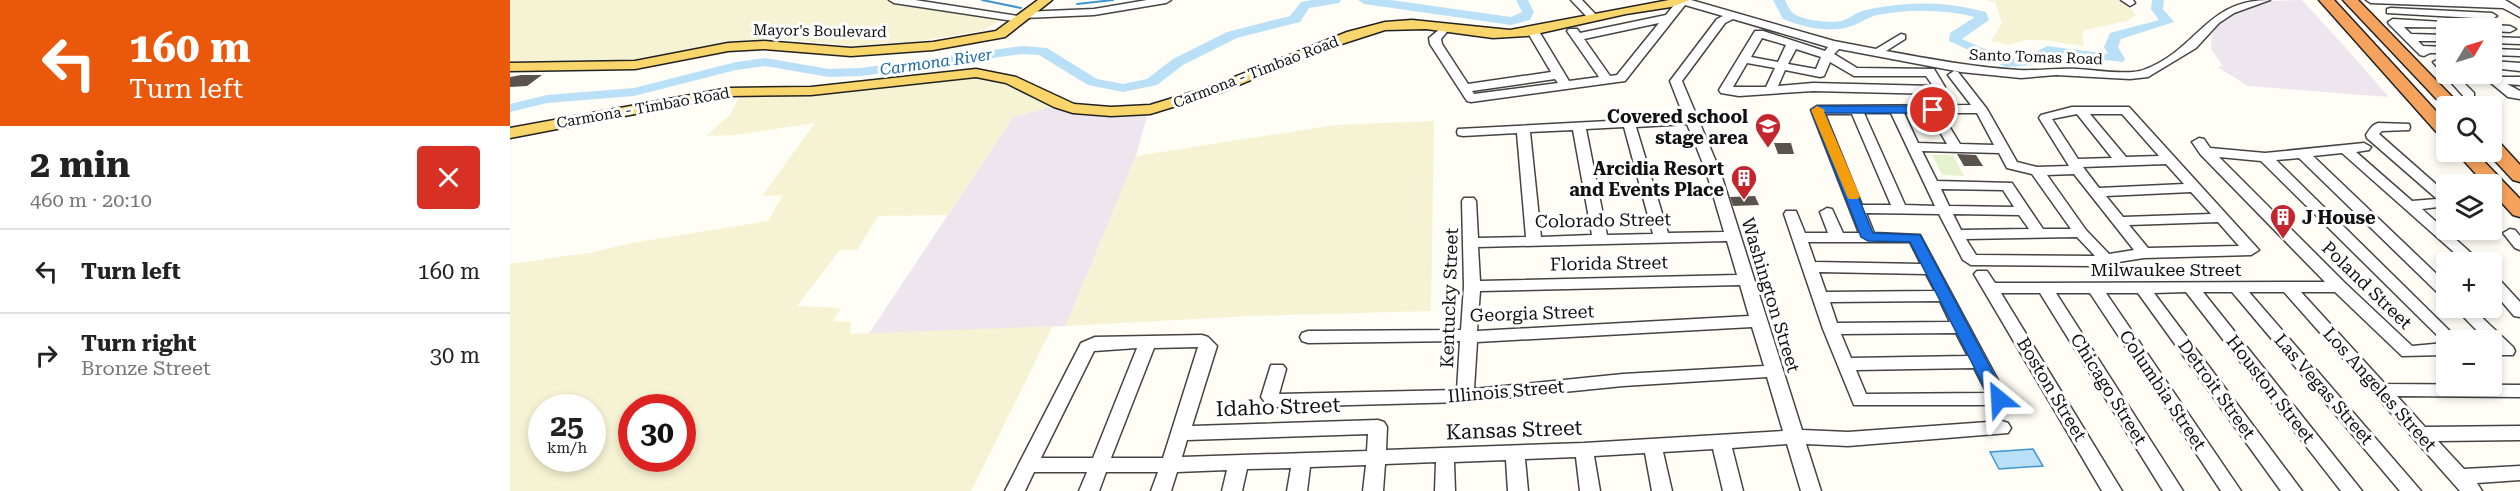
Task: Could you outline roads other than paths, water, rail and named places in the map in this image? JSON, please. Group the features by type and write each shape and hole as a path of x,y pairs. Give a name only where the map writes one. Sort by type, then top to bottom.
{"highway":[{"path":"2325,0 2436,121"},
{"path":"2350,0 2443,96"},
{"path":"2502,157 2520,176"},
{"path":"2474,162 2520,211"}],"main road":[{"name":"Mayor's Boulevard","path":"510,67 635,65 728,47 764,45 838,51 906,49 990,37 1011,28 1021,17 1046,0"},
{"name":"Carmona - Timbao Road","path":"510,133 729,92 811,92 975,73 998,75 1016,81 1060,105 1084,110 1135,111 1166,105 1206,92 1364,32 1406,24 1492,34 1534,33 1593,17 1683,1"}],"street":[{"path":"894,0 1021,17 1094,12 1166,0"},
{"path":"1576,0 1593,17"},
{"name":"Santo Tomas Road","path":"1683,1 1836,45 1961,75 2056,71 2130,75 2148,73 2193,46 2215,21 2230,11 2243,4 2265,0"},
{"path":"2436,50 2422,51 2372,0 2475,4 2501,2 2520,14"},
{"path":"1446,27 1436,38 1436,44 1464,88 1607,80 1621,78 1683,1"},
{"path":"2475,4 2520,36"},
{"path":"2382,11 2492,16"},
{"name":"Washington Street","path":"1726,15 1676,81 1713,171 1747,280 1757,321 1811,491"},
{"path":"1577,37 1669,18"},
{"path":"2394,23 2510,28"},
{"path":"1567,24 1607,80"},
{"path":"1637,24 1655,36"},
{"path":"1534,33 1562,81"},
{"path":"1759,33 1827,55 1854,72 1930,72 1939,87 1937,90 1862,90 1813,87 1729,92 1725,90 1759,33"},
{"path":"1879,54 1882,48 1901,37"},
{"path":"2408,37 2436,38"},
{"path":"2502,40 2520,41"},
{"path":"1770,90 1792,44"},
{"path":"1813,87 1827,55 1836,45"},
{"path":"2502,52 2520,53"},
{"path":"1744,59 1820,73"},
{"path":"2502,66 2520,67"},
{"path":"1854,72 1862,90"},
{"path":"1961,75 2012,165 2037,171 2122,160 2170,160"},
{"path":"2502,79 2520,81"},
{"path":"2459,84 2470,96"},
{"path":"2501,84 2516,94"},
{"path":"1868,237 1817,110 1980,108"},
{"path":"1856,109 1900,210"},
{"path":"1896,110 1956,235 1971,260 2093,261 2144,254 2251,250 2125,110 2081,111 2051,114 2045,118 2076,167 2144,254"},
{"path":"1933,110 1956,148"},
{"path":"2081,111 2122,160"},
{"path":"1463,132 1691,120"},
{"path":"1629,123 1662,238"},
{"path":"1579,126 1600,239"},
{"path":"2404,128 2378,127 2372,135 2445,200 2438,205 2409,206"},
{"path":"1523,129 1534,240"},
{"path":"1914,147 2001,149"},
{"name":"Poland Street","path":"2265,158 2202,147 2339,287 2408,351 2436,350"},
{"path":"2265,158 2364,147"},
{"path":"2344,148 2462,252"},
{"path":"2304,155 2436,281"},
{"path":"2265,158 2441,330"},
{"path":"2037,171 2081,233 2106,259"},
{"path":"1933,185 2007,186 2021,211 2039,234"},
{"path":"2096,192 2195,188"},
{"name":"Kentucky Street","path":"1465,396 1472,286 1469,201"},
{"path":"1858,209 2021,211"},
{"path":"1827,212 1837,237"},
{"path":"1791,214 1831,329 1860,400 1999,399 1915,238 1800,237"},
{"path":"2119,221 2222,218"},
{"path":"1956,235 2081,233"},
{"name":"Colorado Street","path":"1472,243 1734,236"},
{"path":"1809,267 1931,269"},
{"name":"Florida Street","path":"1472,286 1747,280"},
{"name":"Milwaukee Street","path":"1987,281 2045,288 2095,289 2339,287"},
{"name":"Boston Street","path":"1987,281 2112,491"},
{"name":"Los Angeles Street","path":"2288,287 2465,484"},
{"name":"Chicago Street","path":"2045,288 2173,491"},
{"name":"Detroit Street","path":"2142,288 2292,491"},
{"name":"Houston Street","path":"2191,288 2352,491"},
{"name":"Las Vegas Street","path":"2237,288 2411,491"},
{"name":"Columbia Street","path":"2095,289 2231,491"},
{"path":"2502,292 2520,312"},
{"path":"1820,297 1945,296"},
{"path":"2473,318 2506,351"},
{"name":"Georgia Street","path":"1308,337 1451,334 1468,337 1757,321"},
{"path":"1831,329 1962,327"},
{"path":"1015,491 1087,347 1091,344 1207,342 1209,346 1161,491"},
{"path":"1089,491 1147,343"},
{"path":"1845,364 1980,362"},
{"name":"Illinois Street","path":"1277,369 1270,397 1274,401 1465,396 1623,380 1773,371"},
{"path":"2381,390 2503,388 2520,391"},
{"name":"Idaho Street","path":"1179,433 1378,427 1375,456"},
{"name":"Kansas Street","path":"1027,465 1169,465 1584,450 1796,438 1829,440 2002,428"},
{"path":"2420,434 2520,433"},
{"path":"1720,444 1733,491"},
{"path":"1653,447 1662,491"},
{"path":"1584,450 1590,491"},
{"path":"1515,452 1518,491"},
{"path":"1444,491 1445,454"},
{"path":"1372,491 1375,456"},
{"path":"1298,491 1302,459"},
{"path":"1232,491 1239,462"},
{"path":"2465,484 2520,473"}],"water":[{"path":"2033,449 2043,466 1999,469 1990,452"}],"waterway":[{"path":"982,0 1021,8"},
{"path":"1077,4 1113,0"},
{"name":"Carmona River","path":"510,108 547,99 634,92 736,66 765,62 829,73 861,72 1022,50 1042,51 1093,82 1123,88 1152,82 1178,62 1232,35 1295,19 1305,5 1335,0"},
{"name":"Carmona River","path":"1364,0 1511,21 1525,17 1528,12 1522,0"},
{"name":"Carmona River","path":"1779,0 1788,16 1829,25 1843,25 1864,15 1908,7 1939,7 1968,11 1981,15 1982,20 1955,36 1956,41 2006,63 2028,62 2047,50 2118,59 2111,47 2115,36 2167,22 2157,9 2158,0"}],"place":[{"name":"Covered school stage area","path":"1768,149"},
{"name":"Arcidia Resort and Events Place","path":"1744,201"},
{"name":"J House","path":"2283,240"}]}
